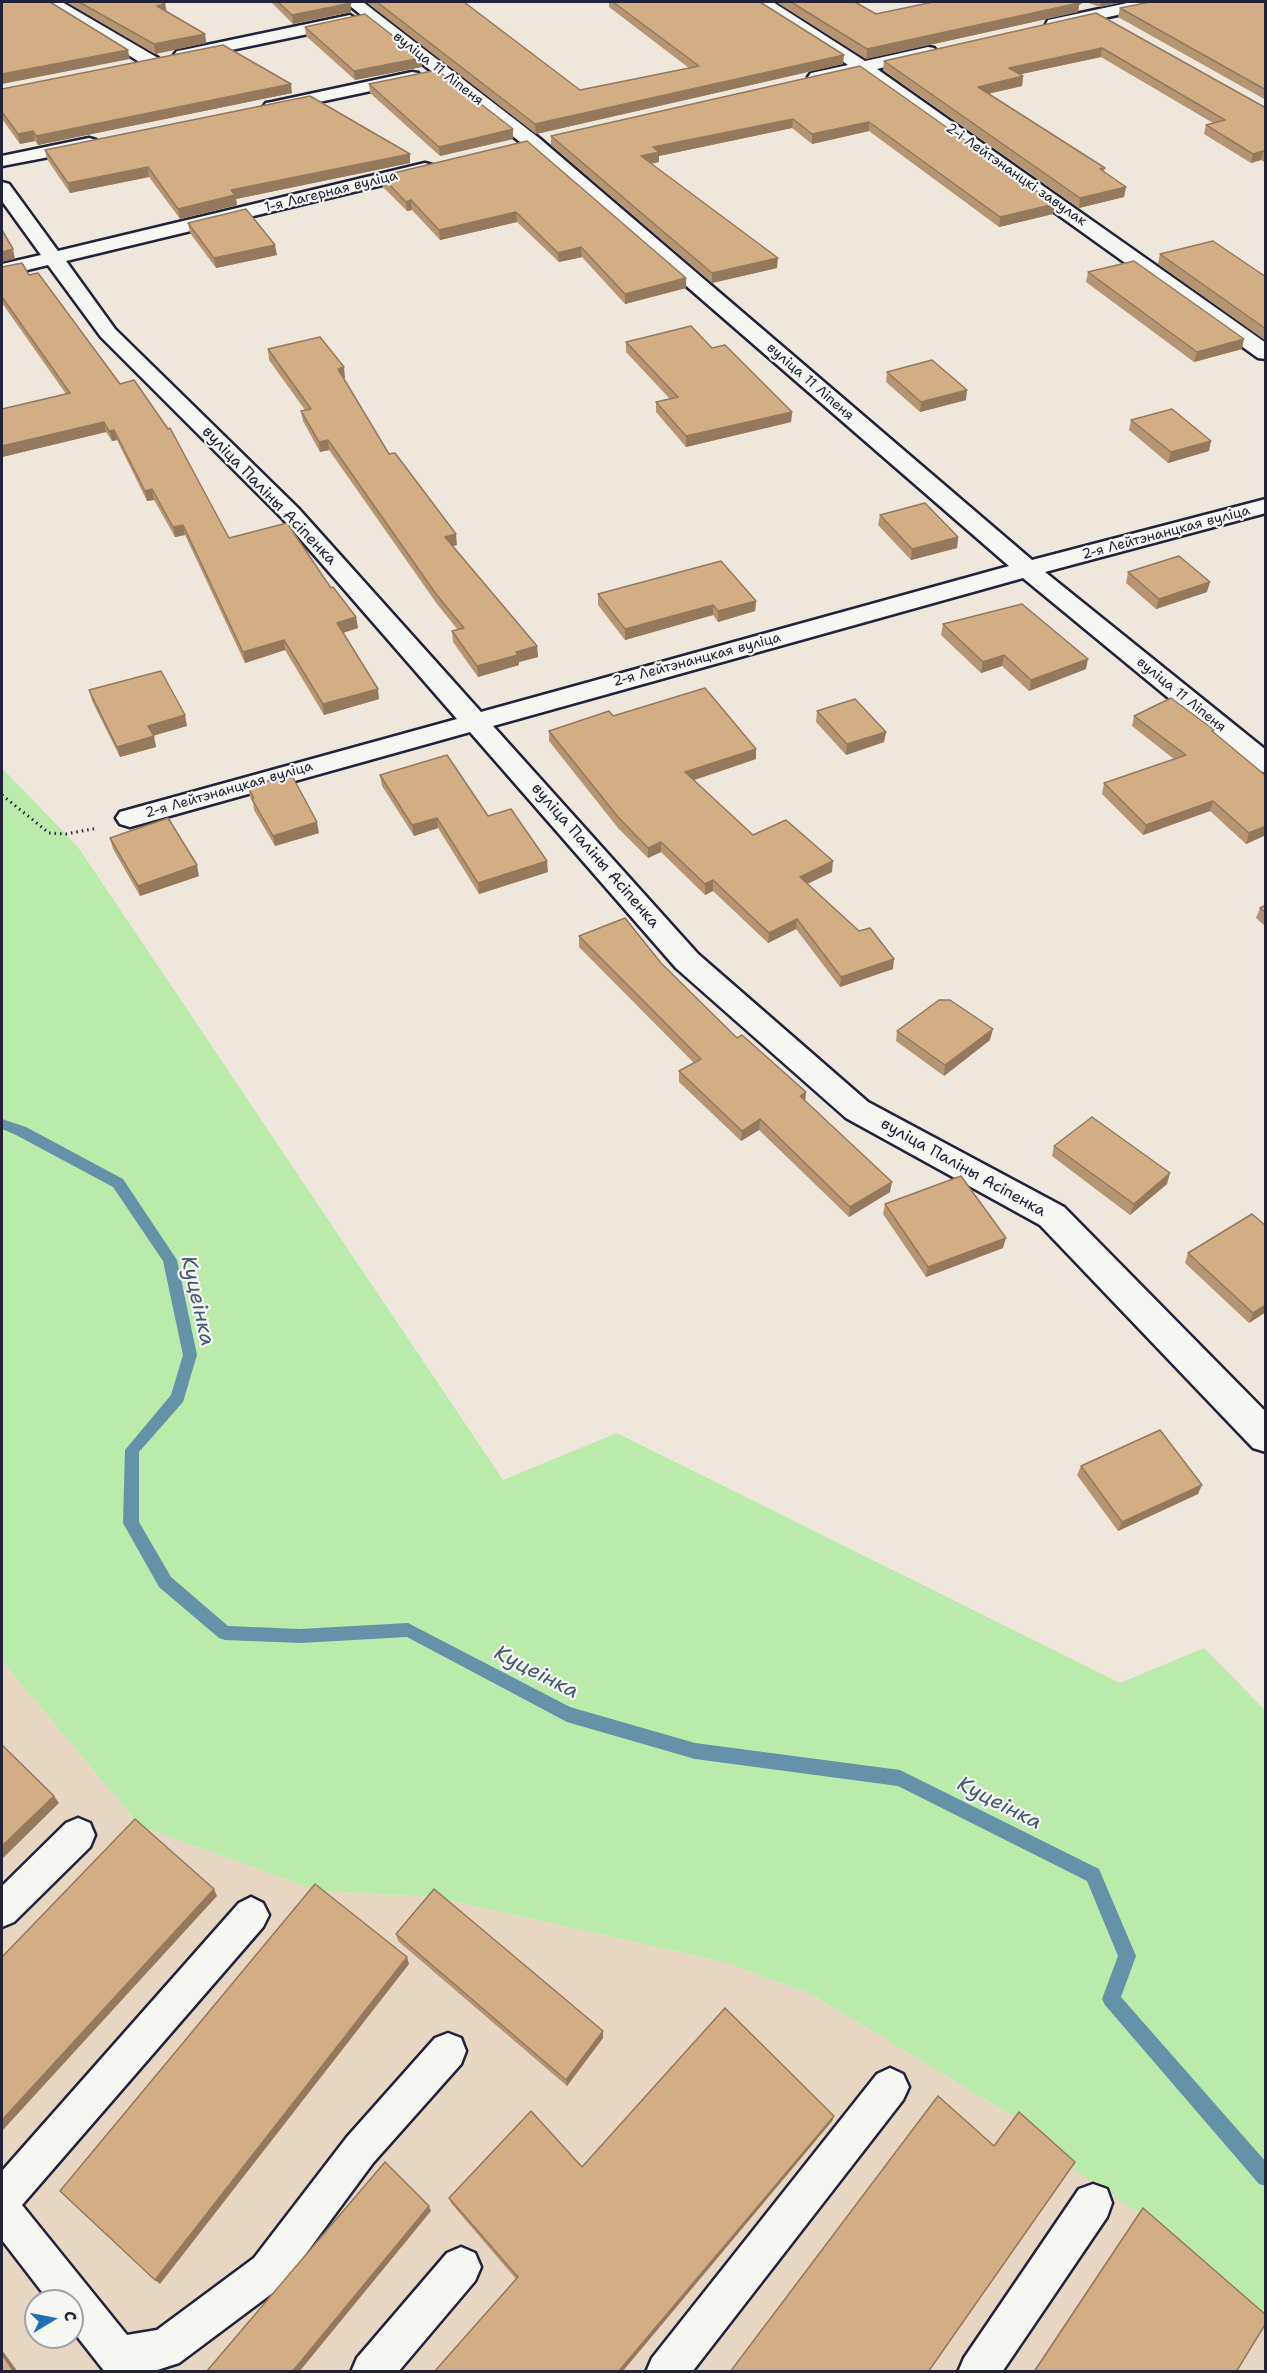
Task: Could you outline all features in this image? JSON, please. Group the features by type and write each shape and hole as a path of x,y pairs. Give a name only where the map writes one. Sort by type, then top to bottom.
{"street":[{"path":"51,2 152,62"},
{"name":"2-і Лейтэнанцкі завулак","path":"763,2 863,67 1266,352"},
{"path":"1074,2 1116,26"},
{"path":"1038,27 1152,2"},
{"path":"128,67 361,8"},
{"name":"вуліца 11 Ліпеня","path":"361,8 532,142 1027,569 1266,764"},
{"path":"794,82 945,48"},
{"path":"255,111 440,71"},
{"path":"509,148 555,137"},
{"path":"2,161 105,141"},
{"name":"1-я Лагерная вуліца","path":"2,270 441,165"},
{"name":"вуліца Паліны Асіпенка","path":"2,188 108,333 290,513 687,961 857,1110 1052,1216 1266,1437"},
{"name":"2-я Лейтэнанцкая вуліца","path":"130,818 1027,569 1266,506"}],"lane":[{"path":"2,1910 78,1835"},
{"path":"2,2199 250,1915"},
{"path":"2,2210 119,2357 165,2349 268,2272 360,2150 448,2051"},
{"path":"666,2372 890,2087"},
{"path":"978,2372 1093,2203"},
{"path":"371,2372 461,2267"}],"path":[{"path":"2,795 49,833 66,834 114,825 130,818"}],"shaded area":[{"path":"2,1661 140,1826 318,1891 435,1897 724,1962 811,1994 1016,2118 1063,2160 1139,2213 1262,2322 1265,2327 1265,2371 2,2371"}],"green space":[{"path":"2,768 78,847 503,1480 617,1433 1120,1683 1204,1648 1265,1710 1265,2327 1139,2213 1071,2167 1016,2118 811,1994 724,1962 435,1897 318,1891 140,1826 2,1661"}],"building":[{"path":"2,2 50,2 128,50 2,74"},
{"path":"79,2 161,2 165,4 157,6 205,34 154,44"},
{"path":"278,2 349,2 351,3 292,15"},
{"path":"377,2 464,2 580,90 699,66 613,2 760,2 844,55 535,124"},
{"path":"791,2 855,2 876,14 933,2 1079,3 867,49"},
{"path":"1150,2 1266,2 1266,90 1120,8"},
{"path":"1096,13 1266,108 1266,152 1253,154 1206,125 1225,120 1102,48 1009,68 1023,76 978,87 1105,168 1100,169 1126,187 1080,198 884,61"},
{"path":"365,14 421,58 354,71 305,27"},
{"path":"223,45 291,84 36,136 33,131 18,134 2,112 2,89"},
{"path":"860,66 1055,204 1000,217 869,122 812,134 793,119 653,147 659,152 641,156 778,258 712,273 551,136"},
{"path":"437,70 513,129 439,147 369,84"},
{"path":"310,96 410,154 231,190 235,195 178,209 148,167 68,183 45,150"},
{"path":"527,141 686,278 625,294 581,247 558,253 516,212 439,230 411,200 406,202 381,176"},
{"path":"246,209 275,245 214,258 188,223"},
{"path":"2,230 13,249 2,252"},
{"path":"1213,241 1266,277 1266,329 1160,254"},
{"path":"1134,261 1244,339 1197,352 1088,272"},
{"path":"22,263 29,275 38,273 120,384 134,380 168,429 170,428 229,538 287,523 331,588 333,587 356,617 337,623 378,689 323,704 284,640 243,652 183,525 173,527 152,489 145,491 114,430 109,431 104,422 2,446 2,409 70,393 2,297 2,267"},
{"path":"691,326 712,348 725,345 792,412 686,436 656,402 678,397 626,342"},
{"path":"320,337 344,367 338,369 389,454 395,453 456,534 445,537 537,646 516,652 518,655 477,666 452,631 464,628 436,594 328,440 319,442 301,411 311,409 268,349"},
{"path":"932,360 967,390 921,402 887,372"},
{"path":"1172,409 1211,441 1171,452 1131,420"},
{"path":"925,503 958,537 912,549 880,515"},
{"path":"1179,556 1210,582 1159,599 1128,572"},
{"path":"721,561 756,601 718,611 713,605 625,629 598,594"},
{"path":"1022,604 1088,659 1031,680 1004,655 983,662 943,624"},
{"path":"161,671 185,715 148,726 154,736 117,747 89,690"},
{"path":"705,688 756,749 685,772 753,835 786,820 833,861 800,877 859,931 870,928 894,959 841,977 797,919 769,933 713,880 705,884 661,842 648,848 618,817 549,731 609,711 613,716"},
{"path":"1171,698 1214,730 1212,731 1266,776 1266,826 1249,833 1213,801 1146,825 1104,783 1186,755 1134,716"},
{"path":"855,699 886,732 847,744 817,711"},
{"path":"447,755 488,816 511,809 547,861 478,883 437,818 412,825 380,775"},
{"path":"291,774 317,822 273,836 252,799 254,798 248,787"},
{"path":"168,818 197,865 138,886 110,838"},
{"path":"1266,905 1266,913 1260,908"},
{"path":"625,918 661,963 737,1038 742,1035 806,1092 800,1096 892,1182 850,1207 760,1119 742,1131 679,1071 701,1059 579,936"},
{"path":"939,1000 950,1000 993,1029 945,1065 897,1031"},
{"path":"1092,1117 1170,1173 1134,1204 1054,1146"},
{"path":"961,1176 1006,1238 928,1267 885,1204"},
{"path":"1252,1214 1266,1226 1266,1305 1253,1313 1188,1253"},
{"path":"1160,1430 1202,1485 1122,1522 1081,1466"},
{"path":"2,1745 54,1796 2,1846"},
{"path":"135,1819 214,1889 2,2120 2,1957"},
{"path":"315,1884 407,1957 155,2280 60,2191"},
{"path":"434,1889 603,2031 566,2080 396,1934"},
{"path":"725,2008 834,2116 618,2372 434,2372 518,2277 449,2198 531,2111 582,2167"},
{"path":"938,2096 994,2146 1019,2112 1075,2162 928,2372 730,2372"},
{"path":"385,2162 429,2206 292,2372 206,2372"},
{"path":"1143,2208 1266,2315 1266,2323 1236,2372 1034,2372"},
{"path":"2,2354 14,2372 2,2372"}],"waterway":[{"name":"Куцеінка","path":"2,1124 21,1131 118,1183 170,1260 190,1355 178,1398 132,1450 131,1523 165,1582 225,1633 300,1636 408,1630 567,1714 695,1751 900,1778 1093,1875 1127,1956 1111,1999 1266,2177"}]}
